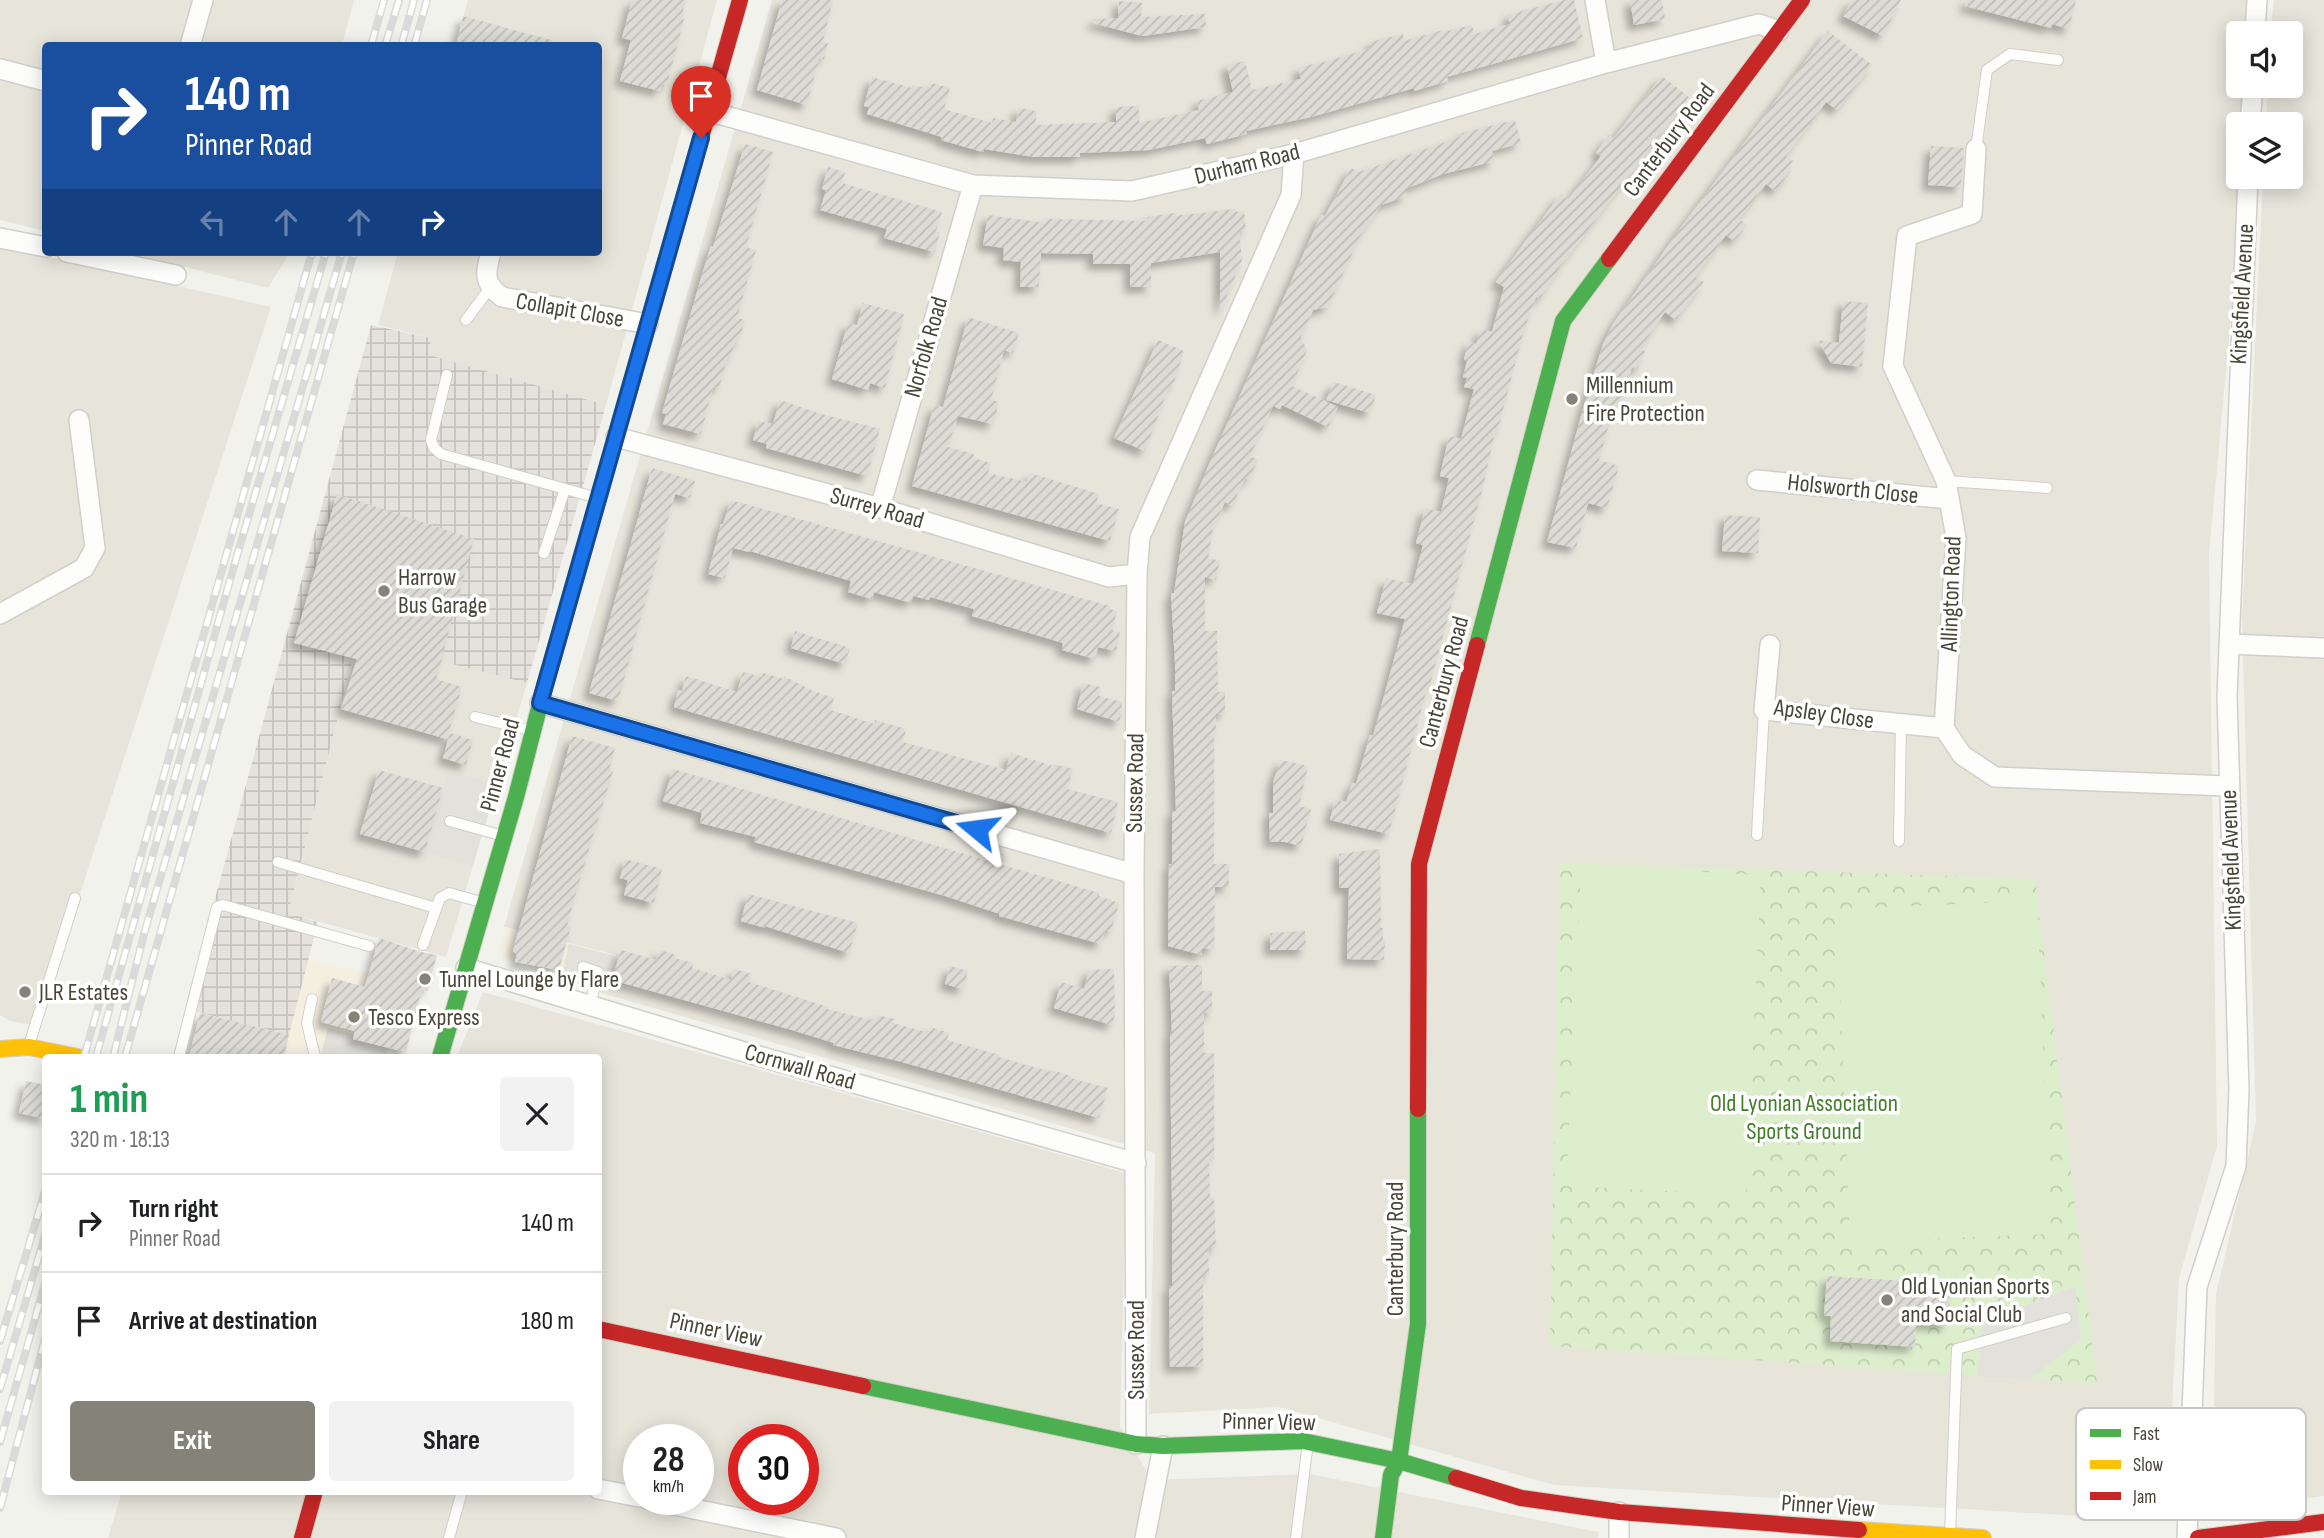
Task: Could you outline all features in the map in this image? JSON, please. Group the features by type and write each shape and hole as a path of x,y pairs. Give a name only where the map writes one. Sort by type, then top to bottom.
{"street":[{"path":"191,42 203,0"},
{"name":"Pinner Road","path":"441,1054 740,0"},
{"path":"1594,0 1606,63"},
{"name":"Canterbury Road","path":"1383,1538 1391,1475 1399,1461 1418,1324 1419,864 1563,321 1802,0"},
{"path":"2256,21 2257,0"},
{"name":"Durham Road","path":"708,111 973,185 1132,191 1294,154 1606,63 1759,24 1779,32"},
{"path":"0,69 42,80"},
{"name":"Allington Road","path":"1944,728 1956,538 1947,490 1893,366 1907,236 1972,214 1976,149"},
{"name":"Sussex Road","path":"1136,1444 1134,874 1137,574 1140,537 1291,195 1294,154"},
{"name":"Norfolk Road","path":"880,508 973,185"},
{"name":"Kingsfield Avenue","path":"2192,1408 2197,1287 2236,1166 2239,1090 2228,786 2229,644 2248,189"},
{"path":"0,238 42,246"},
{"path":"86,256 176,275"},
{"name":"Collapit Close","path":"490,256 485,271 490,288 502,297 648,324"},
{"path":"0,614 84,568 95,548 79,420"},
{"name":"Surrey Road","path":"615,437 880,508 1109,577 1137,574"},
{"name":"Holsworth Close","path":"1756,480 1947,490"},
{"path":"2229,644 2324,648"},
{"name":"Apsley Close","path":"1769,645 1764,710 1944,728"},
{"path":"540,703 1134,874"},
{"path":"1944,728 1962,755 1995,777 2228,786"},
{"name":"Cornwall Road","path":"466,968 1136,1163"},
{"path":"0,1049 17,1045 64,1054"},
{"name":"Pinner View","path":"602,1330 1136,1444 1163,1446 1308,1442 1399,1461 1521,1498 1619,1512 1864,1535 1983,1538"},
{"path":"1145,1538 1163,1446"},
{"path":"602,1490 623,1494"},
{"path":"302,1538 314,1495"},
{"path":"1619,1512 1619,1538"},
{"path":"714,1513 836,1538"},
{"name":"Kingsfield Avenue","path":"2187,1538 2188,1520"},
{"path":"2198,1538 2324,1522"}],"lane":[{"path":"1976,149 1987,70 2010,54 2058,60"},
{"path":"466,320 490,288"},
{"path":"447,375 431,440 434,448 441,454 598,498"},
{"path":"1947,490 2046,488"},
{"path":"544,554 565,489"},
{"path":"1757,835 1764,710"},
{"path":"475,717 533,731"},
{"path":"1899,841 1901,724"},
{"path":"450,821 504,835"},
{"path":"278,862 436,908"},
{"path":"423,945 440,898 449,893 484,903"},
{"path":"28,1046 75,898"},
{"path":"180,1054 217,907 223,905 369,946"},
{"path":"583,967 598,972 590,1006"},
{"path":"312,999 307,1023 315,1054"},
{"path":"1950,1536 1957,1349 2066,1318"},
{"path":"1296,1538 1308,1442"},
{"path":"449,1538 461,1495"}],"shaded area":[{"path":"0,0 354,0 343,42 42,42 42,230 0,220"},
{"path":"468,0 717,0 606,405 428,355 431,338 378,325 397,256 602,256 602,42 457,42"},
{"path":"772,0 2260,0 2258,21 2226,21 2226,98 2251,98 2250,112 2226,112 2226,189 2243,189 2209,554 2217,1146 2179,1278 2172,1408 2076,1408 2076,1516 1554,1485 1279,1407 1149,1414 1155,1153 605,994 616,955 504,927"},
{"path":"2274,0 2324,0 2324,1496 2306,1498 2306,1408 2214,1408 2216,1294 2256,1122 2242,618 2262,189 2303,189 2303,112 2267,112 2267,98 2303,98 2303,21 2271,21"},
{"path":"0,246 271,307 37,1026 10,1021 0,1015"},
{"path":"142,256 286,256 268,288"},
{"path":"371,325 431,338 429,355 606,405 527,683 441,661 436,680 353,658 288,913 318,922 289,1035 185,1009"},
{"path":"353,658 435,680 441,660 527,683 446,957 288,913"},
{"path":"448,771 497,785 473,865 426,852"},
{"path":"504,927 616,956 605,994 504,957 500,949"},
{"path":"569,944 616,956 605,994 561,978"},
{"name":"Tesco Express","path":"308,959 369,974 369,988 419,1001 406,1054 190,1054 200,1013 289,1034"},
{"path":"483,992 1126,1173 1120,1426 1152,1480 1310,1474 1598,1532 1598,1538 108,1538 121,1495 602,1495 602,1054 458,1054"},
{"path":"328,1028 354,1035 353,1039 388,1048 387,1054 321,1054"},
{"path":"2075,1286 2081,1339 2030,1379 1977,1376 1982,1323"}],"green space":[{"name":"Old Lyonian Association Sports Ground","path":"1560,863 2035,879 2097,1384 1550,1346"},
{"path":"1581,866 1761,875 1746,1195 1566,1186"},
{"path":"2037,901 2051,1234 1850,1242 1837,909"}],"building":[{"path":"632,0 686,0 681,18 684,19 667,85 662,83 660,91 620,81 631,40 622,38"},
{"path":"782,0 833,0 823,41 828,43 824,59 819,58 807,105 757,90"},
{"path":"1564,0 1574,0 1583,38 1447,77 1448,81 1414,91 1414,88 1311,117 1246,131 1247,134 1207,144 1205,138 1149,150 1080,153 1080,157 1034,157 984,149 983,152 867,114 869,107 864,106 872,77 912,88 913,85 930,89 932,83 950,88 944,109 992,123 993,118 1016,122 1018,108 1037,111 1035,125 1116,122 1116,107 1139,106 1139,123 1199,110 1197,101 1233,92 1227,65 1245,61 1252,90 1301,79 1298,68 1372,48 1370,42 1403,34 1404,41 1472,25 1474,34 1510,24 1508,15"},
{"path":"1630,0 1662,0 1665,19 1634,25"},
{"path":"1852,0 1901,0 1883,36 1843,16"},
{"path":"1966,0 2076,0 2069,29 2052,24 2051,28 1965,6"},
{"path":"1119,1 1142,3 1141,17 1205,14 1206,27 1142,36 1093,23 1094,19 1118,18"},
{"path":"463,16 551,40 551,42 457,42"},
{"path":"1828,31 1872,65 1837,110 1826,102 1786,156 1793,161 1788,169 1791,171 1775,191 1766,184 1739,219 1747,225 1734,241 1726,235 1695,277 1704,282 1676,320 1665,312 1640,349 1646,352 1637,369 1632,367 1618,407 1614,406 1599,460 1619,466 1607,508 1588,503 1576,548 1547,542 1584,405 1603,344 1613,324 1682,226"},
{"path":"1662,76 1689,97 1562,264 1540,299 1536,297 1523,334 1497,433 1495,432 1482,491 1389,834 1330,820 1335,799 1346,802 1352,783 1356,784 1370,735 1373,736 1405,619 1377,613 1386,578 1413,584 1423,545 1416,543 1425,508 1441,512 1449,478 1440,476 1449,436 1461,439 1474,389 1464,387 1467,378 1463,377 1467,361 1464,359 1469,341 1476,344 1481,329 1492,332 1504,287 1496,282 1561,194 1568,200 1601,156 1596,153 1609,135 1613,139"},
{"path":"1515,120 1521,143 1492,151 1495,161 1443,174 1405,189 1407,196 1381,205 1360,236 1328,307 1313,310 1301,337 1307,350 1292,386 1338,407 1328,427 1282,405 1280,409 1273,406 1250,456 1258,460 1249,480 1245,478 1232,506 1225,502 1213,528 1208,559 1220,560 1216,580 1205,577 1205,631 1217,631 1218,692 1225,692 1225,714 1216,713 1214,735 1214,864 1229,864 1229,887 1215,887 1214,949 1202,949 1202,955 1168,946 1172,811 1176,811 1172,691 1175,691 1175,663 1171,593 1174,593 1185,522 1210,462 1321,215 1325,216 1351,168 1359,172 1463,136 1462,133"},
{"path":"745,144 773,152 746,247 756,250 737,318 745,320 731,357 728,356 719,388 713,387 701,434 663,424 666,414 662,413 703,271"},
{"path":"1931,146 1964,148 1961,187 1928,185"},
{"path":"828,167 845,172 842,183 942,212 936,231 940,232 935,252 884,238 887,229 820,210 826,190 822,189"},
{"path":"1235,209 1236,212 1244,211 1246,230 1239,231 1242,260 1220,312 1220,252 1151,263 1151,287 1130,287 1130,264 1093,264 1093,254 1041,253 1039,287 1020,287 1021,262 1003,260 1004,248 983,245 988,215 1046,223 1046,219 1148,221 1147,217 1175,213 1175,216"},
{"path":"1843,301 1868,303 1862,367 1831,363 1818,340 1839,343"},
{"path":"863,303 904,314 885,388 870,383 868,390 832,379 848,323 857,325"},
{"path":"968,317 1019,333 1013,353 1004,350 991,400 999,402 993,424 958,416 948,447 974,454 973,458 991,463 988,473 1027,482 1030,473 1099,494 1096,503 1119,509 1110,541 912,486 934,405 943,407"},
{"path":"1158,340 1184,351 1145,451 1114,438"},
{"path":"1334,382 1376,395 1370,413 1326,400"},
{"path":"780,400 880,429 867,476 766,448 767,444 753,440 758,421 773,424"},
{"path":"652,468 695,481 690,498 675,494 618,701 589,693"},
{"name":"Harrow Bus Garage","path":"337,494 474,539 436,679 462,687 447,739 341,709 357,659 294,643"},
{"path":"731,500 1110,606 1110,609 1117,611 1112,630 1120,632 1116,651 1098,647 1095,659 1062,650 1063,643 972,616 974,609 930,597 929,600 913,596 911,603 874,592 872,599 848,592 851,581 750,551 733,548 725,578 708,574 721,524"},
{"path":"1725,515 1760,517 1758,553 1722,551"},
{"path":"795,631 850,648 845,664 791,648"},
{"path":"743,672 762,677 763,673 784,679 784,676 834,698 831,710 874,724 875,720 906,729 903,742 1006,770 1011,753 1073,769 1067,789 1118,802 1111,833 674,707 678,690 682,691 686,676 737,692"},
{"path":"1083,683 1101,687 1099,696 1122,702 1120,722 1077,709"},
{"path":"450,733 473,740 466,765 443,758"},
{"path":"572,736 615,748 609,770 613,771 567,926 571,926 559,970 515,962 517,955 513,951"},
{"path":"1281,760 1308,766 1299,806 1311,809 1301,846 1270,842 1269,813 1273,813 1273,782"},
{"path":"673,769 1099,893 1099,896 1119,903 1111,931 1105,930 1101,944 754,842 756,837 700,823 702,813 663,801"},
{"path":"379,770 443,788 425,852 360,834"},
{"path":"1380,849 1384,960 1347,959 1349,888 1339,888 1339,854"},
{"path":"625,859 662,869 654,903 624,895 628,880 620,878"},
{"path":"748,894 858,923 849,953 741,921"},
{"path":"1305,931 1306,950 1270,950 1270,933"},
{"path":"379,938 437,955 427,991 422,989 406,1052 353,1039 355,1031 321,1022 332,978 365,987"},
{"path":"621,950 656,960 660,950 693,963 692,968 731,980 734,969 752,974 749,982 828,1007 827,1009 875,1021 877,1015 895,1019 893,1023 929,1033 931,1027 949,1033 947,1040 1108,1088 1099,1118 833,1045 834,1043 792,1030 612,980"},
{"path":"1202,965 1202,991 1212,991 1212,1013 1204,1012 1204,1053 1214,1053 1214,1159 1209,1159 1216,1248 1208,1248 1209,1275 1203,1275 1203,1366 1170,1367 1172,1033 1169,966"},
{"path":"950,966 968,971 963,989 945,984"},
{"path":"1114,969 1115,1015 1112,1025 1054,1008 1061,982 1084,989 1089,970"},
{"path":"200,1013 289,1035 285,1054 190,1054"},
{"path":"26,1081 42,1084 42,1118 19,1113"},
{"name":"Old Lyonian Sports and Social Club","path":"1827,1276 1951,1284 1948,1325 1916,1324 1915,1347 1830,1341 1831,1316 1824,1316"}],"railway":[{"path":"372,42 384,0"},
{"path":"386,42 399,0"},
{"path":"402,42 414,0"},
{"path":"415,42 427,0"},
{"path":"85,1054 311,256"},
{"path":"97,1054 234,566 325,256"},
{"path":"114,1054 144,934 341,256"},
{"path":"126,1054 353,256"},
{"path":"0,1341 42,1201"},
{"path":"0,1389 42,1246"},
{"path":"0,1442 42,1294"},
{"path":"0,1508 42,1350"}],"traffic: fast":[{"path":"1477,645 1563,321 1609,259"},
{"path":"441,1054 516,797 545,685"},
{"path":"1383,1538 1391,1475 1399,1461 1418,1324 1418,1109"},
{"path":"863,1386 1136,1444 1163,1446 1303,1441 1399,1461 1456,1478"}],"traffic: slow":[{"path":"545,685 657,292"},
{"path":"0,1049 29,1047 63,1054"},
{"path":"1859,1530 1983,1538"}],"traffic: jam":[{"path":"657,292 740,0"},
{"path":"1609,259 1802,0"},
{"path":"1418,1109 1419,864 1477,645"},
{"path":"602,1330 863,1386"},
{"path":"1456,1478 1521,1498 1619,1512 1859,1530"},
{"path":"302,1538 314,1495"},
{"path":"2198,1538 2324,1522"}],"place":[{"name":"Millennium Fire Protection","path":"1572,399"},
{"name":"Harrow Bus Garage","path":"384,591"},
{"name":"Tunnel Lounge by Flare","path":"425,979"},
{"name":"JLR Estates","path":"25,992"},
{"name":"Tesco Express","path":"354,1017"},
{"name":"Old Lyonian Sports and Social Club","path":"1887,1300"}],"route":[{"path":"701,138 540,703 977,829"}]}
